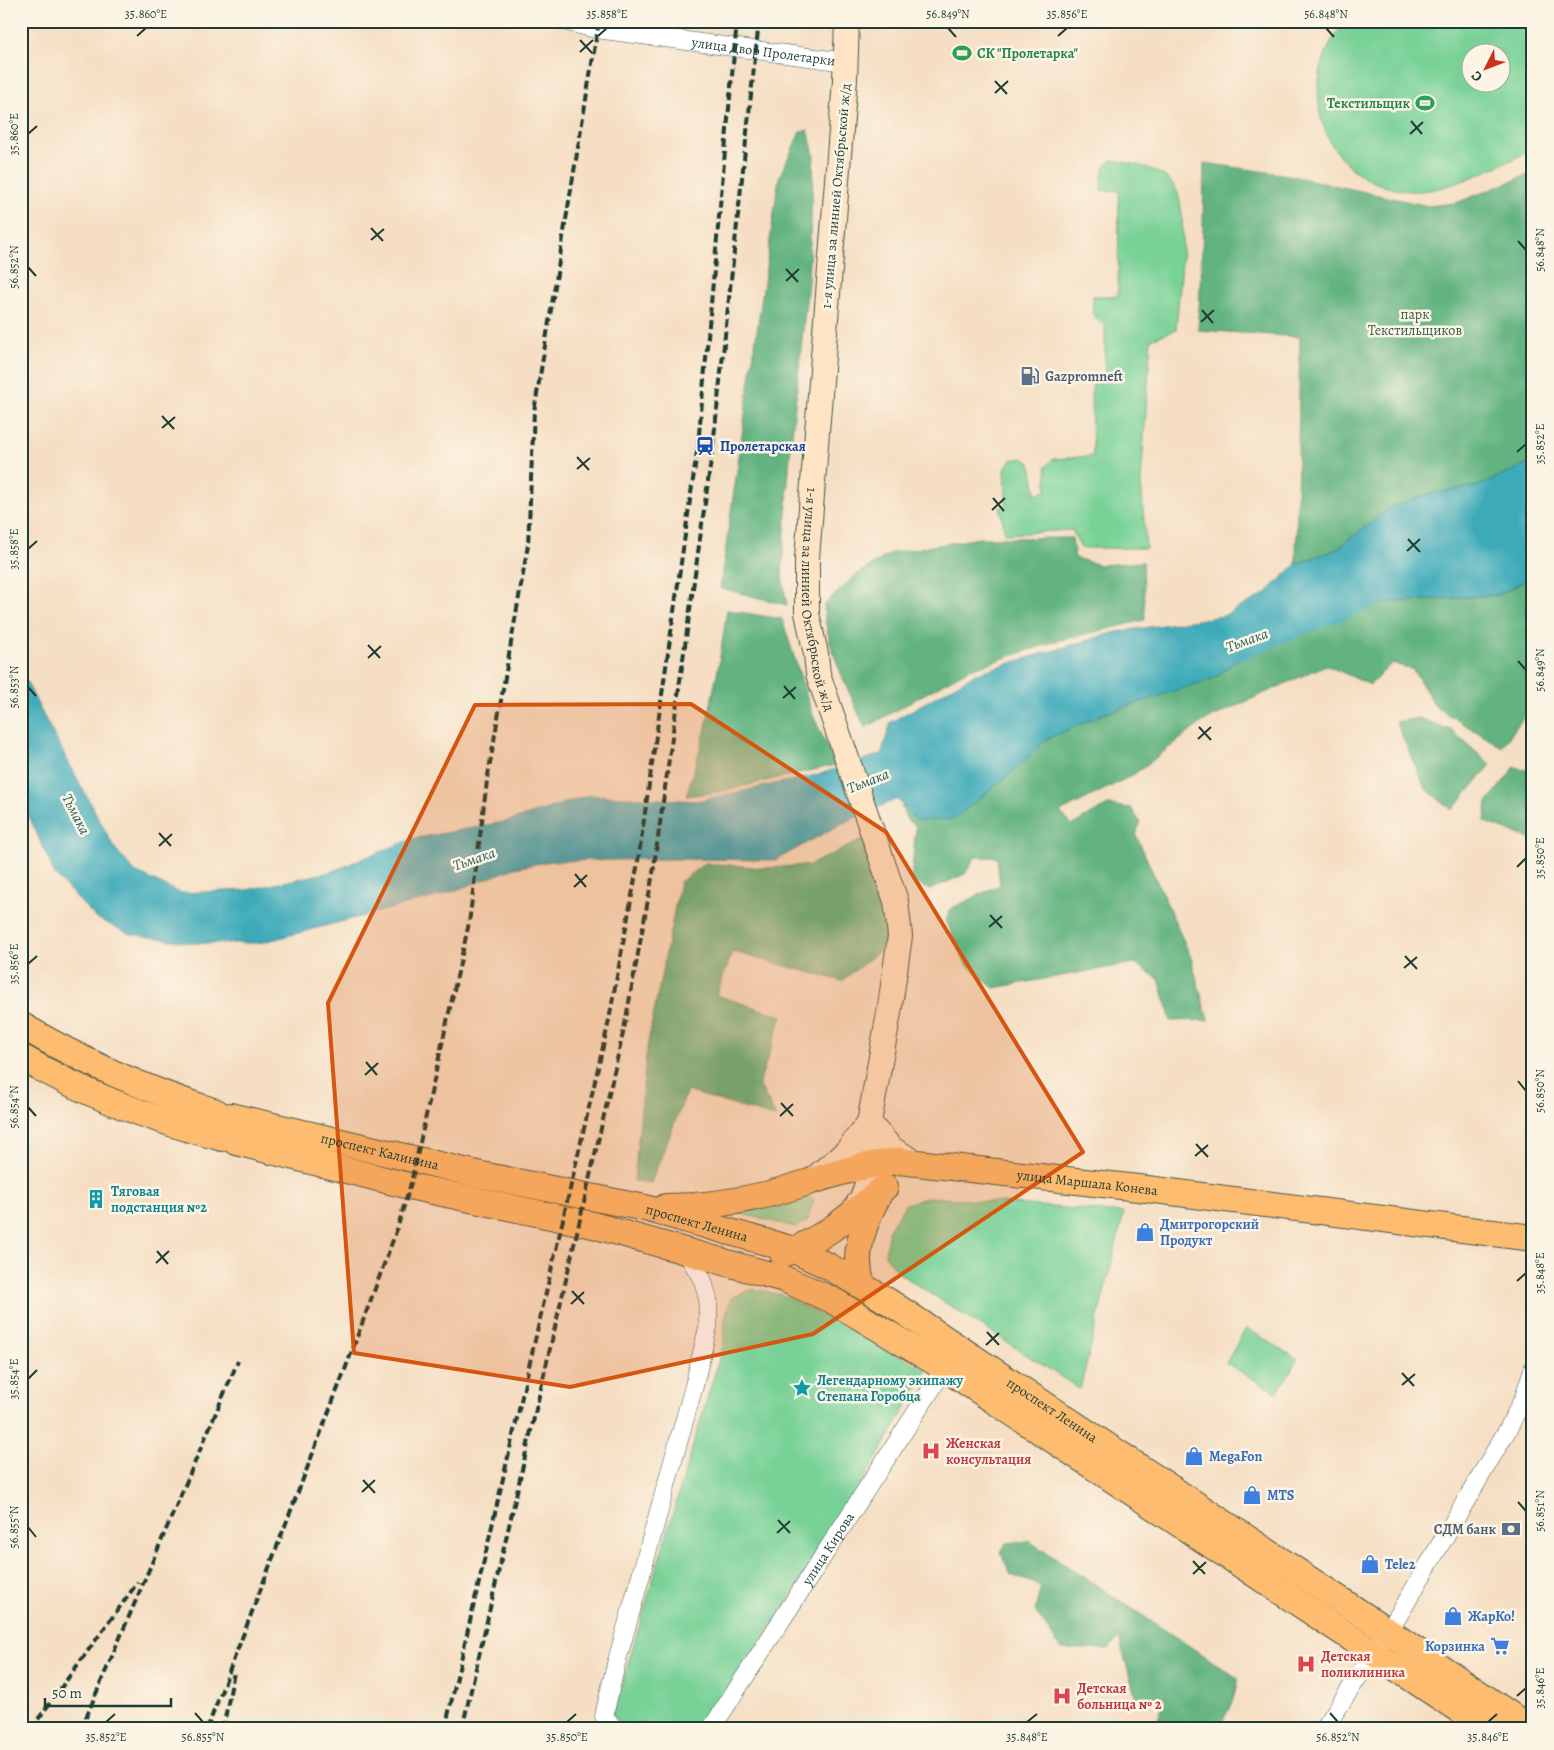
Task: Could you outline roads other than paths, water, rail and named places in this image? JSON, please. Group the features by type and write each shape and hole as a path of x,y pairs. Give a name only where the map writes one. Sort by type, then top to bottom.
{"main road":[{"name":"1-я улица за линией Октябрьской ж/д","path":"846,1219 858,1206 865,1190 869,1164 869,1123 889,1013 900,936 896,902 881,854 818,674 816,654 807,613 806,574 846,62 847,21"},
{"name":"проспект Калинина","path":"21,1025 116,1075 165,1095 226,1127 409,1186 525,1197"},
{"name":"проспект Калинина","path":"21,1057 108,1100 158,1119 226,1127"},
{"path":"730,1262 762,1260 794,1250 822,1237 884,1187 898,1173 915,1162 892,1149 869,1123 840,1159 806,1183"},
{"name":"улица Маршала Конева","path":"645,1208 720,1204 767,1194 869,1164 899,1161 1533,1238"},
{"path":"862,1284 858,1269 858,1254 867,1219 884,1187"},
{"name":"проспект Ленина","path":"525,1197 645,1208 794,1250 862,1284 1389,1632 1531,1729"},
{"name":"проспект Ленина","path":"525,1197 679,1249 730,1262 784,1279 832,1300 944,1368 1488,1729"},
{"path":"846,1219 858,1254"}],"street":[{"name":"улица Двор Пролетарки","path":"564,21 596,29 846,62"},
{"path":"611,1724 616,1664 694,1386 708,1327 708,1299 703,1281 691,1260 679,1249"},
{"name":"улица Кирова","path":"711,1729 944,1368"},
{"path":"1324,1729 1389,1632 1508,1429 1528,1399 1533,1369"}],"water":[{"path":"1533,462 1533,577 1497,595 1336,606 1280,627 1214,678 1103,714 1047,739 1009,775 954,819 917,821 897,799 841,824 776,860 552,861 515,868 443,895 260,943 191,943 130,934 96,918 55,875 21,798 21,670 114,847 135,872 180,893 247,890 330,872 412,839 509,821 589,795 697,801 820,774 881,754 891,722 977,673 1116,632 1223,616 1265,594 1296,564 1335,550 1390,508 1428,494 1478,486"}],"waterway":[{"name":"Тьмака","path":"1240,644 1374,591"}],"railway":[{"path":"207,1729 346,1367 397,1229 411,1183 469,923 487,781 528,545 534,412 599,21"},
{"path":"445,1729 608,1025 637,868 698,445 737,21"},
{"path":"462,1729 624,1029 653,873 713,446 759,21"},
{"path":"81,1729 238,1361"},
{"path":"31,1729 138,1582"},
{"path":"223,1729 234,1672"}],"place":[{"name":"СК \"Пролетарка\"","path":"962,53"},
{"name":"Текстильщик","path":"1425,103"},
{"name":"Gazpromneft","path":"1030,376"},
{"name":"Пролетарская","path":"705,446"},
{"name":"Тяговая подстанция №2","path":"96,1199"},
{"name":"Дмитрогорский Продукт","path":"1145,1232"},
{"name":"Легендарному экипажу Степана Горобца","path":"802,1388"},
{"name":"Женская консультация","path":"931,1451"},
{"name":"MegaFon","path":"1194,1456"},
{"name":"MTS","path":"1252,1495"},
{"name":"СДМ банк","path":"1511,1529"},
{"name":"Tele2","path":"1370,1564"},
{"name":"ЖарКо!","path":"1453,1616"},
{"name":"Корзинка","path":"1500,1646"},
{"name":"Детская поликлиника","path":"1306,1664"},
{"name":"Детская больница № 2","path":"1062,1696"}],"park label":[{"name":"парк Текстильщиков","path":"1415,322"}]}
